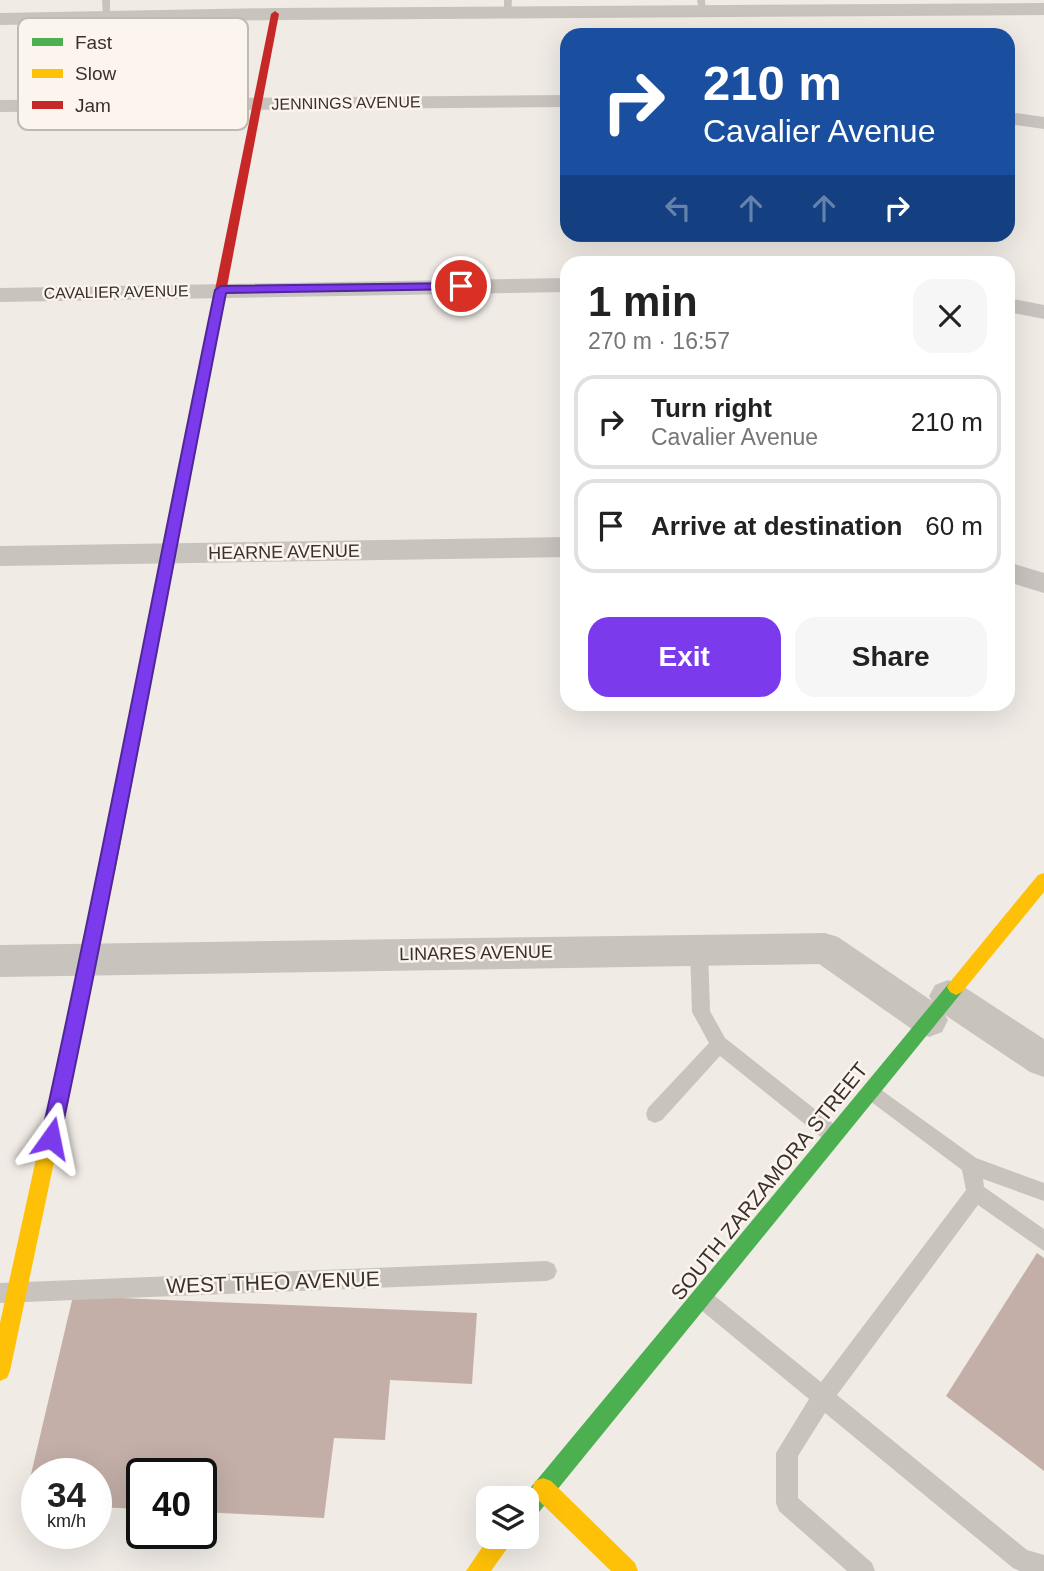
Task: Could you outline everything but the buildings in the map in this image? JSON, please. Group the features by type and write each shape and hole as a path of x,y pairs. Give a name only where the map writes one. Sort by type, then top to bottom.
{"street":[{"path":"0,19 106,8 275,14 508,6 1044,9"},
{"path":"0,1371 8,1293 90,958 167,554 275,14"},
{"name":"JENNINGS AVENUE","path":"248,104 560,100"},
{"name":"JENNINGS AVENUE","path":"0,106 18,106"},
{"path":"1015,119 1044,123"},
{"name":"CAVALIER AVENUE","path":"0,295 560,285"},
{"path":"1015,306 1044,312"},
{"name":"HEARNE AVENUE","path":"0,556 560,547"},
{"path":"1015,574 1044,583"},
{"name":"SOUTH ZARZAMORA STREET","path":"539,1494 1044,880"},
{"name":"LINARES AVENUE","path":"0,961 825,947 938,1008 1044,1060"},
{"path":"543,1489 627,1571"},
{"path":"477,1571 495,1549"}],"lane":[{"path":"699,949 701,1012 719,1044 834,1135"},
{"path":"655,1114 719,1044"},
{"path":"871,1090 970,1165 1044,1192"},
{"path":"970,1165 976,1192 1044,1241"},
{"path":"863,1571 787,1503 787,1453 822,1398 976,1192"},
{"name":"WEST THEO AVENUE","path":"8,1293 547,1271"},
{"path":"701,1298 1017,1565 1044,1566"}],"traffic: fast":[{"path":"107,872 212,334"},
{"path":"539,1494 956,987"}],"traffic: slow":[{"path":"0,1371 107,872"},
{"path":"956,987 1044,880"},
{"path":"543,1489 627,1571"},
{"path":"477,1571 495,1549"}],"traffic: jam":[{"path":"212,334 275,14"}],"route":[{"path":"51,1138 90,958 167,554 221,290 461,286"}]}
